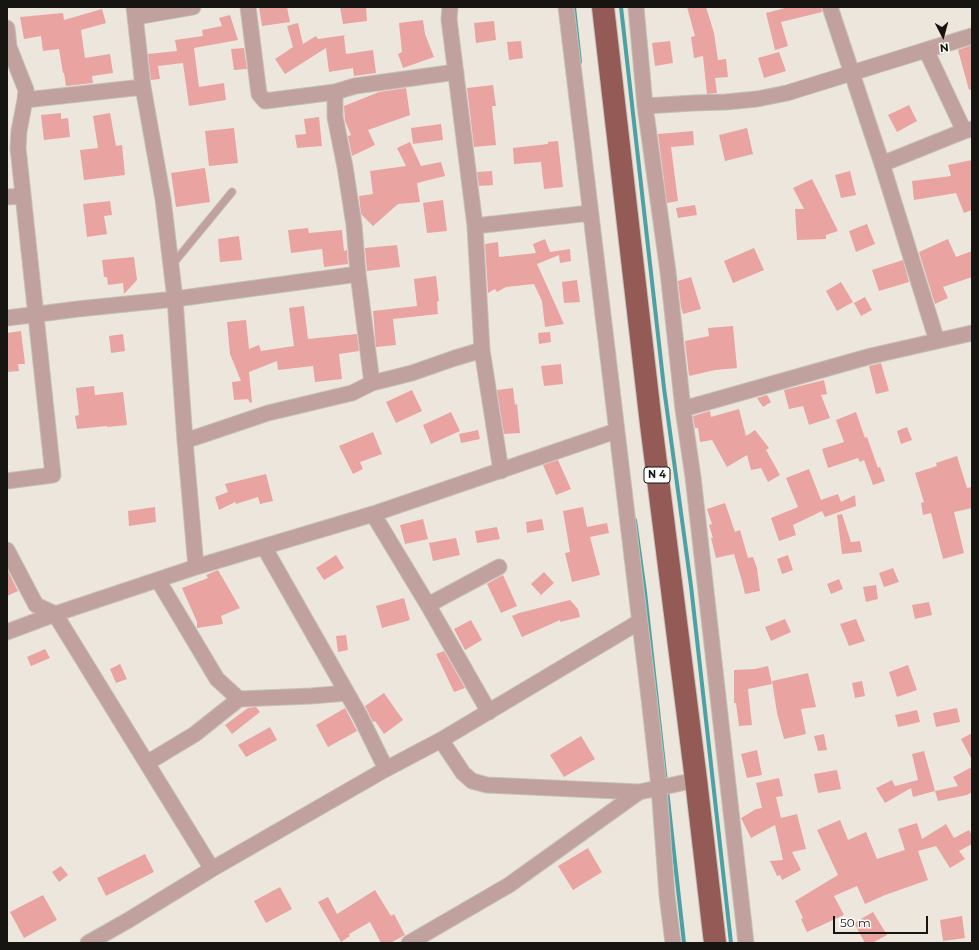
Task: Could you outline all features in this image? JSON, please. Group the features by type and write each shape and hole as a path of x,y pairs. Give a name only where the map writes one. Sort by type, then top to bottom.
{"highway":[{"name":"N 4","path":"603,7 651,424 715,943"}],"street":[{"path":"193,7 135,12 143,87 163,199 175,299 196,567"},
{"path":"248,7 259,94 265,101 335,92 355,86 456,72"},
{"path":"450,7 449,20 475,226 482,350 501,471"},
{"path":"566,7 639,622 664,786 667,895 673,943"},
{"path":"636,7 645,106 668,272 746,943"},
{"path":"830,7 882,164 937,341"},
{"path":"7,28 9,48 26,90 19,131 18,148 53,474 7,481"},
{"path":"645,106 726,102 757,99 787,93 972,36"},
{"path":"882,164 968,130 926,50"},
{"path":"25,100 143,87"},
{"path":"335,92 335,116 354,225 358,274 372,383"},
{"path":"7,197 23,196"},
{"path":"475,226 590,213"},
{"path":"7,318 175,299 358,274"},
{"path":"683,409 871,356 972,333"},
{"path":"185,441 268,413 352,393 372,383 412,373 482,350"},
{"path":"7,632 54,614 196,567 373,514 616,431"},
{"path":"373,514 428,605 489,712"},
{"path":"264,547 360,716 386,769"},
{"path":"7,550 36,605 54,614 212,869"},
{"path":"428,605 499,567"},
{"path":"158,580 217,679 239,699"},
{"path":"88,943 212,869 386,769 441,740 639,622"},
{"path":"147,764 195,734 239,699 347,693"},
{"path":"441,740 463,773 472,781 487,784 639,792 696,780"},
{"path":"410,943 509,885 639,792"}],"lane":[{"path":"171,267 232,192"}],"building":[{"path":"259,7 287,7 290,22 262,26"},
{"path":"340,7 366,7 367,21 343,24"},
{"path":"687,7 706,7 714,33 718,60 726,59 728,77 715,78 717,93 707,94 703,56 694,58 691,37 695,36"},
{"path":"789,7 821,7 822,12 781,22 788,46 775,50 766,13"},
{"path":"102,9 106,23 81,30 85,58 110,54 113,73 92,76 93,83 66,86 59,49 43,51 41,36 24,39 20,17 63,13 64,20"},
{"path":"230,15 238,40 194,48 199,87 224,83 226,100 189,106 183,63 158,66 160,79 151,80 148,54 177,51 175,40 203,36 202,30 222,26 219,18"},
{"path":"423,20 425,34 434,57 403,68 398,54 402,52 399,23"},
{"path":"494,21 496,40 476,43 474,23"},
{"path":"298,23 303,44 316,36 318,39 346,35 344,36 346,54 373,50 376,73 354,76 353,68 329,72 326,48 285,74 275,59 293,47 287,26"},
{"path":"521,41 523,58 509,60 507,42"},
{"path":"670,41 673,63 655,66 652,43"},
{"path":"972,45 972,89 969,90 958,50"},
{"path":"244,48 247,69 234,70 231,49"},
{"path":"779,52 786,71 764,78 758,58"},
{"path":"493,85 496,106 492,106 496,145 474,147 467,88"},
{"path":"406,88 410,115 368,130 375,145 352,156 348,136 351,135 345,121 344,106 379,92"},
{"path":"909,105 917,121 897,132 888,115"},
{"path":"61,113 61,119 68,118 70,137 44,140 41,115"},
{"path":"110,113 116,146 122,145 125,175 84,180 80,150 98,148 93,116"},
{"path":"319,117 322,146 297,148 295,135 306,134 304,119"},
{"path":"441,124 443,140 413,144 411,128"},
{"path":"234,128 238,163 209,166 205,131"},
{"path":"747,128 753,154 725,161 719,135"},
{"path":"693,131 694,145 671,147 678,201 667,203 658,134"},
{"path":"558,141 563,187 544,189 541,162 514,164 513,148 548,144 548,142"},
{"path":"410,142 421,166 441,162 445,176 417,183 420,202 398,204 373,226 361,214 359,196 373,194 370,171 406,166 397,148"},
{"path":"972,160 972,210 964,213 956,193 914,200 912,181 951,176 948,165"},
{"path":"205,168 210,202 176,207 171,173"},
{"path":"492,171 493,185 479,186 477,172"},
{"path":"850,171 856,195 841,198 835,175"},
{"path":"812,179 838,231 826,235 826,239 797,240 795,209 804,209 793,188"},
{"path":"443,200 447,231 427,233 423,203"},
{"path":"110,201 112,215 104,216 107,234 87,237 83,204"},
{"path":"695,205 697,215 678,218 676,208"},
{"path":"867,224 875,244 856,252 849,231"},
{"path":"308,228 309,233 342,230 344,251 347,250 348,264 324,267 322,249 291,253 288,230"},
{"path":"239,236 242,260 220,262 218,239"},
{"path":"545,239 550,252 570,249 571,261 560,263 559,255 537,264 564,324 545,327 542,301 534,284 506,287 497,292 495,289 488,293 485,244 498,242 499,257 536,253 533,244"},
{"path":"948,239 956,257 972,251 972,277 943,287 948,298 935,304 919,252"},
{"path":"397,245 400,267 367,271 365,248"},
{"path":"754,248 764,270 733,283 724,261"},
{"path":"134,257 137,280 124,294 123,283 108,285 107,277 104,277 102,260"},
{"path":"903,260 909,282 879,291 872,270"},
{"path":"436,276 439,301 437,302 438,314 393,319 396,345 376,347 373,311 417,306 414,279"},
{"path":"691,277 701,309 683,314 678,281"},
{"path":"577,280 580,302 564,303 562,282"},
{"path":"841,282 853,302 837,311 826,291"},
{"path":"865,297 872,310 861,316 854,303"},
{"path":"304,306 308,339 357,334 359,351 339,354 342,379 315,382 313,366 278,370 277,361 249,372 252,402 250,403 248,399 234,400 232,382 241,381 230,354 227,322 246,320 249,349 259,345 261,351 294,346 289,308"},
{"path":"733,326 737,368 715,370 689,376 685,341 709,336 708,328"},
{"path":"21,331 25,364 18,364 19,371 7,372 7,333"},
{"path":"550,332 551,342 539,344 538,333"},
{"path":"123,334 125,351 111,353 109,336"},
{"path":"881,363 889,391 876,394 869,366"},
{"path":"561,364 563,384 544,386 541,366"},
{"path":"824,380 827,394 821,395 830,418 809,425 803,406 789,409 784,390"},
{"path":"94,386 95,395 123,392 127,425 77,429 75,416 79,415 76,388"},
{"path":"513,388 515,405 517,404 520,433 504,434 497,390"},
{"path":"412,390 422,411 396,423 386,402"},
{"path":"767,395 771,402 763,407 757,398"},
{"path":"739,409 746,436 755,430 769,448 766,450 780,475 768,482 761,468 751,470 747,455 727,467 712,440 700,442 698,428 695,428 693,416 710,411 711,417"},
{"path":"451,412 460,431 431,444 423,425"},
{"path":"856,412 865,438 867,437 878,468 880,467 885,481 873,485 864,460 860,462 858,458 828,468 822,449 844,442 836,420"},
{"path":"907,427 912,440 901,444 897,431"},
{"path":"478,430 480,439 461,443 459,434"},
{"path":"373,432 382,454 360,462 363,469 353,474 339,446"},
{"path":"957,456 967,488 972,487 972,508 954,512 964,553 943,559 931,513 923,515 921,503 924,502 915,473 937,466 936,463"},
{"path":"558,460 571,489 556,495 543,465"},
{"path":"809,469 821,500 838,494 841,502 855,495 856,506 825,517 822,511 793,525 796,535 779,541 771,518 798,507 786,478"},
{"path":"266,474 273,501 260,504 258,497 236,504 235,502 219,510 215,497 228,492 225,484"},
{"path":"725,503 735,532 740,530 748,558 753,557 757,568 760,591 745,594 734,554 716,558 711,538 713,538 709,525 712,524 707,509"},
{"path":"155,507 156,522 129,526 128,511"},
{"path":"583,507 587,527 607,523 609,533 590,537 600,575 572,582 565,553 570,552 563,511"},
{"path":"842,514 851,542 860,541 862,552 842,554 837,515"},
{"path":"423,519 428,539 405,544 400,525"},
{"path":"542,519 544,530 527,533 526,522"},
{"path":"497,527 500,539 477,543 475,531"},
{"path":"456,538 460,555 433,561 429,543"},
{"path":"336,555 344,568 324,580 316,568"},
{"path":"788,555 793,570 782,574 777,559"},
{"path":"893,568 899,582 884,587 879,573"},
{"path":"7,569 18,591 7,596"},
{"path":"218,570 240,608 221,616 223,624 197,628 197,622 182,588 208,578 206,575"},
{"path":"544,572 554,583 541,595 531,584"},
{"path":"503,575 517,606 501,613 487,584"},
{"path":"839,579 843,589 831,594 827,584"},
{"path":"876,585 878,599 866,602 863,587"},
{"path":"404,598 410,620 382,628 376,606"},
{"path":"570,600 578,609 580,617 560,622 560,620 522,637 512,616"},
{"path":"929,602 932,615 915,619 912,605"},
{"path":"785,619 791,632 771,641 765,627"},
{"path":"856,619 865,641 849,646 840,624"},
{"path":"471,620 482,640 465,650 454,629"},
{"path":"346,635 348,650 338,652 336,636"},
{"path":"45,649 50,658 31,666 27,657"},
{"path":"444,651 465,688 454,692 436,654"},
{"path":"120,664 127,679 116,683 110,669"},
{"path":"908,665 917,690 897,697 889,672"},
{"path":"768,666 772,684 748,689 752,725 739,726 736,703 734,703 734,670 755,669"},
{"path":"808,673 816,707 801,709 806,734 784,739 777,713 772,681"},
{"path":"862,681 865,696 855,698 852,683"},
{"path":"384,693 403,720 384,734 375,721 373,722 365,706"},
{"path":"256,707 260,712 232,734 225,725 248,708"},
{"path":"345,708 357,731 328,747 316,725"},
{"path":"957,708 960,722 936,727 933,713"},
{"path":"917,710 920,722 898,727 895,715"},
{"path":"270,727 277,740 246,757 238,745"},
{"path":"972,733 972,760 961,739"},
{"path":"824,734 827,750 818,751 814,736"},
{"path":"581,736 595,759 564,777 550,755"},
{"path":"757,750 762,775 747,778 741,754"},
{"path":"924,751 935,791 913,797 911,788 885,803 876,788 892,780 895,786 918,780 912,754"},
{"path":"972,767 972,792 967,795 938,801 935,791 958,786 953,777"},
{"path":"837,770 841,789 818,793 814,774"},
{"path":"779,778 783,796 776,797 781,818 797,814 806,849 792,852 801,870 782,880 780,875 777,876 770,861 783,860 775,825 751,838 741,818 756,809 762,808 756,783"},
{"path":"840,820 848,840 866,832 877,859 905,850 898,829 917,823 922,839 946,824 954,838 969,830 972,836 972,844 959,851 965,859 950,868 936,846 918,851 928,880 885,895 865,904 857,886 834,896 844,915 807,932 801,919 803,918 795,901 838,875 817,830"},
{"path":"588,848 602,872 573,890 558,866"},
{"path":"145,854 154,872 106,896 97,878"},
{"path":"61,866 68,875 59,882 52,872"},
{"path":"280,887 292,909 266,923 254,901"},
{"path":"375,890 391,916 394,914 405,935 390,943 381,943 370,922 349,934 350,936 341,942 318,902 328,897 337,914"},
{"path":"43,895 57,920 24,938 10,912"},
{"path":"873,912 887,935 872,943 865,943 854,923"},
{"path":"962,916 965,938 943,941 940,920"}],"waterway":[{"path":"574,7 580,62"},
{"path":"621,7 664,388 691,586 731,943"},
{"path":"635,520 645,592 666,783"},
{"path":"667,790 684,943"}]}
